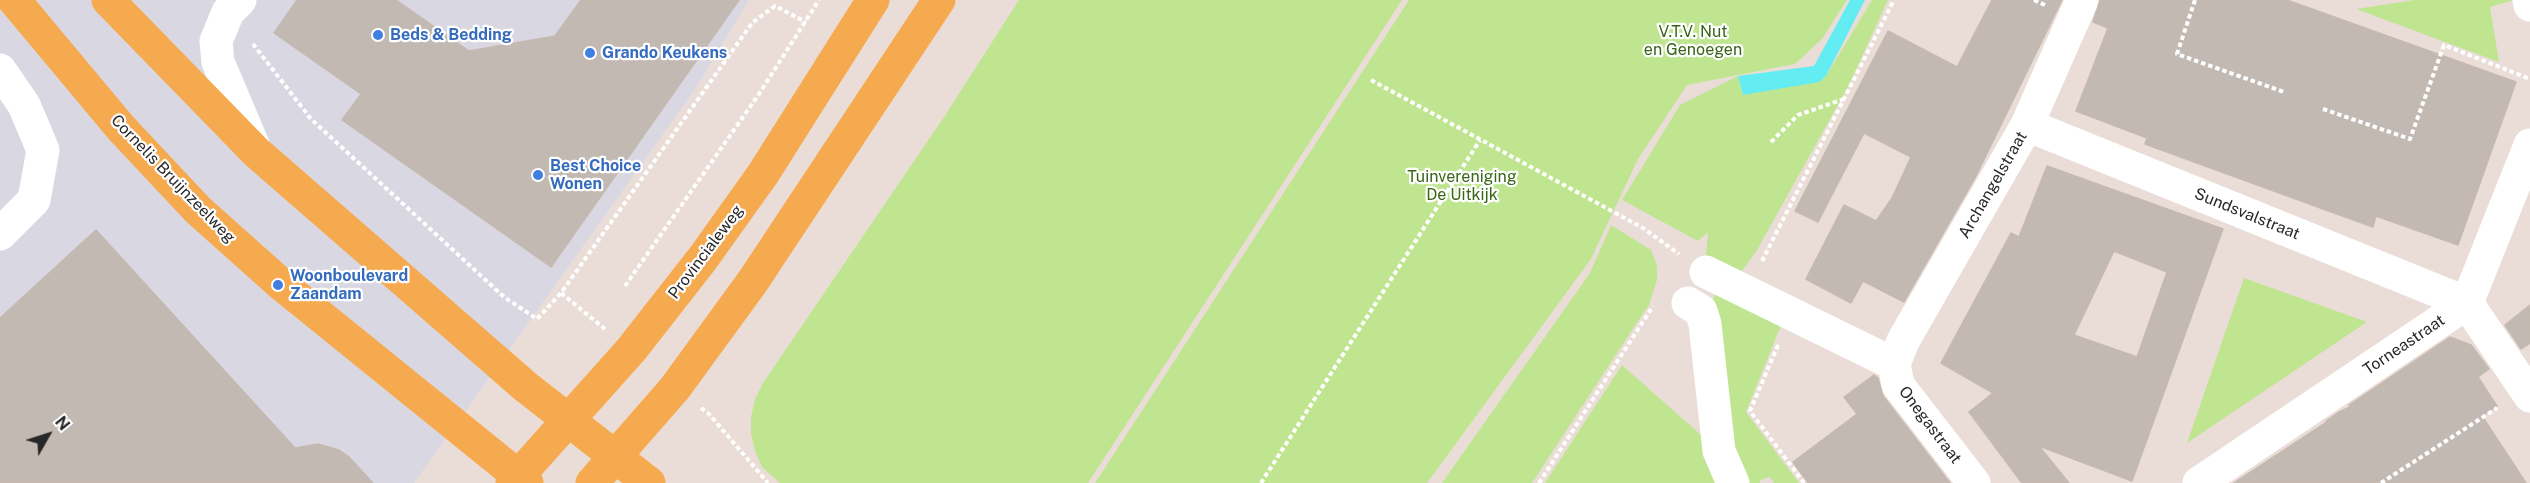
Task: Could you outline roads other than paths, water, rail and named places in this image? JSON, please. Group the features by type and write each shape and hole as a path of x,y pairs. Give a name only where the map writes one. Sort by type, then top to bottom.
{"main road":[{"name":"Cornelis Bruijnzeelweg","path":"14,0 121,128 198,210 282,285 519,480"},
{"path":"108,0 256,152 526,387 649,483"},
{"name":"Provincialeweg","path":"519,480 568,419 631,350 703,258 763,174 873,0"},
{"path":"592,483 675,388 753,281 939,0"}],"street":[{"name":"Archangelstraat","path":"1894,364 1903,341 2027,125 2082,0"},
{"path":"2529,0 2530,5"},
{"path":"234,6 216,40 218,62 256,152"},
{"path":"0,70 24,105 43,150 34,200 0,234"},
{"name":"Sundsvalstraat","path":"2027,125 2467,303"},
{"path":"2528,393 2467,303 2530,145"},
{"path":"1694,264 1894,364"},
{"path":"1688,303 1701,311 1705,324 1719,452 1733,483"},
{"name":"Torneastraat","path":"2199,483 2467,303"},
{"name":"Onegastraat","path":"1894,364 1898,385 1974,483"}],"water":[{"path":"1850,0 1865,0 1826,76 1819,82 1743,95 1738,76 1814,66"}],"place":[{"name":"Beds & Bedding","path":"378,35"},
{"name":"Grando Keukens","path":"590,53"},
{"name":"Best Choice Wonen","path":"538,175"},
{"name":"Woonboulevard Zaandam","path":"278,285"}],"park label":[{"name":"V.T.V. Nut en Genoegen","path":"1693,41"},
{"name":"Tuinvereniging De Uitkijk","path":"1462,186"}]}
